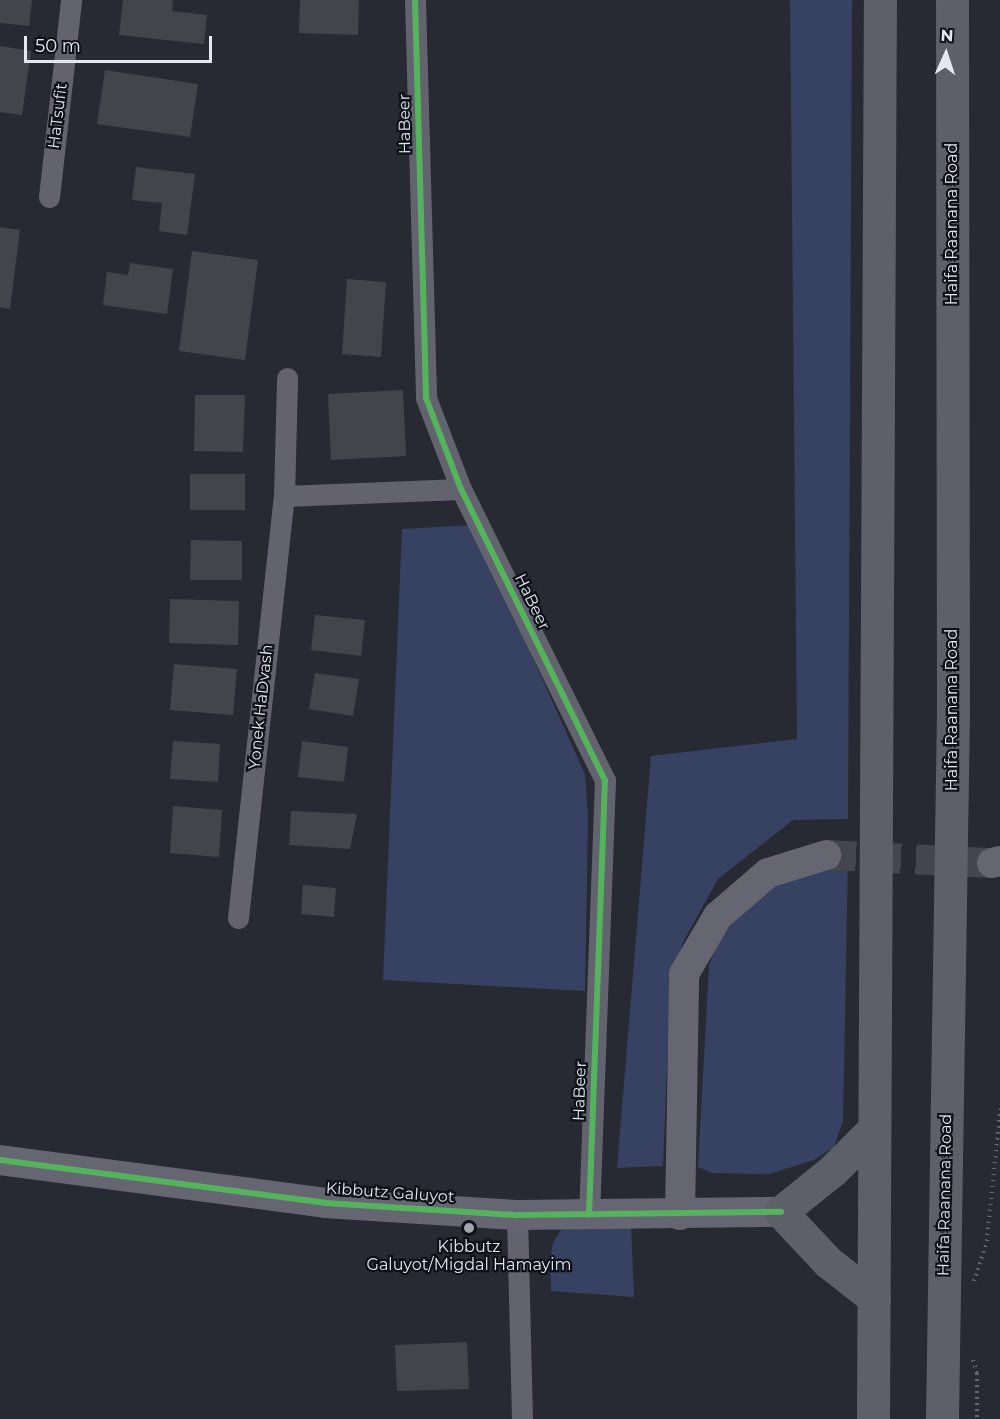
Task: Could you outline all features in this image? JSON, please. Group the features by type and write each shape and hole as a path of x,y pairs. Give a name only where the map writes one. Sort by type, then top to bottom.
{"highway":[{"path":"873,1419 880,0"},
{"name":"Haifa Raanana Road","path":"942,1419 953,714 952,0"},
{"path":"874,1130 833,1170 781,1212 828,1262 874,1298"}],"street":[{"name":"HaTsufit","path":"49,197 71,0"},
{"name":"HaBeer","path":"416,0 426,398 461,489 605,780 589,1215"},
{"name":"Yonek HaDvash","path":"238,918 284,496 287,378"},
{"path":"284,496 461,489"},
{"path":"680,1215 684,974 718,916 768,873 826,855"},
{"name":"Kibbutz Galuyot","path":"0,1160 325,1203 517,1215 680,1215 781,1212"},
{"path":"517,1215 522,1419"}],"path":[{"path":"973,1287 987,1241 1000,1109"},
{"path":"971,1352 977,1374 977,1419"}],"shaded area":[{"path":"790,0 852,0 848,819 793,820 718,879 683,942 670,997 663,1166 617,1168 651,756 797,739"},
{"path":"473,525 585,774 588,816 585,991 383,980 402,529"},
{"path":"848,858 843,1121 834,1147 814,1160 769,1174 712,1173 698,1167 709,965 717,946 738,913 772,882 829,860"},
{"path":"631,1224 634,1297 551,1291 550,1259 553,1243 563,1227"}],"building":[{"path":"0,0 32,0 29,26 0,23"},
{"path":"123,0 173,0 172,11 207,15 204,44 119,35"},
{"path":"300,0 359,0 358,35 299,33"},
{"path":"0,46 31,51 22,115 0,112"},
{"path":"105,70 198,84 190,137 97,124"},
{"path":"136,167 195,174 187,235 159,231 162,203 132,200"},
{"path":"0,227 20,230 10,309 0,307"},
{"path":"192,251 258,260 245,360 179,351"},
{"path":"130,263 173,269 167,314 103,305 107,272 128,275"},
{"path":"347,279 386,282 381,357 342,354"},
{"path":"403,390 406,456 331,460 328,394"},
{"path":"195,395 245,395 243,452 194,451"},
{"path":"190,474 245,474 245,510 190,510"},
{"path":"191,540 242,541 242,580 190,580"},
{"path":"170,599 239,601 238,645 169,643"},
{"path":"315,615 365,620 361,656 311,650"},
{"path":"174,664 237,669 233,715 170,710"},
{"path":"315,673 359,679 353,716 309,709"},
{"path":"173,741 220,744 218,782 170,779"},
{"path":"302,741 348,747 344,782 298,777"},
{"path":"173,806 222,810 219,857 170,853"},
{"path":"291,811 357,814 350,849 289,845"},
{"path":"303,885 336,888 334,917 301,914"},
{"path":"467,1342 469,1389 397,1391 395,1345"}],"tunnel":[{"path":"826,855 992,863"}],"cycle path":[{"path":"415,0 426,398 461,489 605,780 589,1215"},
{"path":"0,1160 325,1203 517,1215 781,1212"}],"place":[{"name":"Kibbutz Galuyot/Migdal Hamayim","path":"469,1228"}]}
